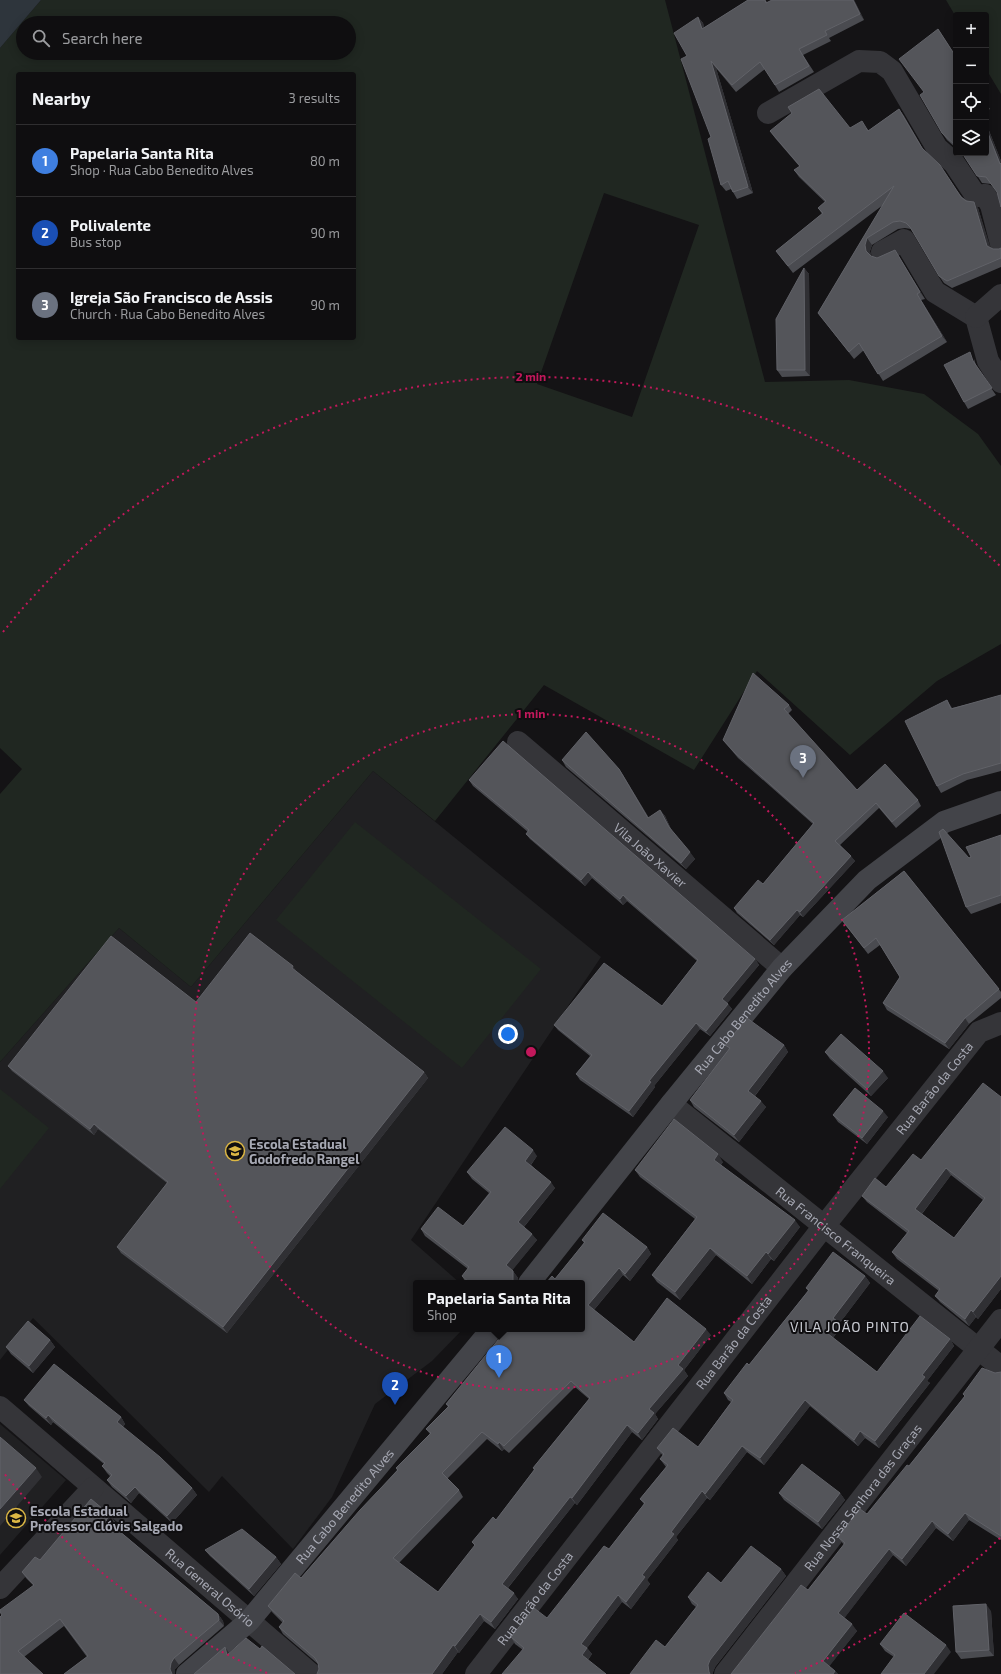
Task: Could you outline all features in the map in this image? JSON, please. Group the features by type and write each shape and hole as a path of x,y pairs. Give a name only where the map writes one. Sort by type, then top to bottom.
{"main road":[{"name":"Rua Cabo Benedito Alves","path":"532,1280 671,1104 782,968 867,880 944,822 1001,802"},
{"name":"Rua Cabo Benedito Alves","path":"187,1674 249,1621 490,1332"}],"street":[{"path":"768,113 859,61 880,62 892,71 937,148 954,163 976,196 984,195 991,205 1001,244"},
{"path":"882,252 904,240 935,292 976,316 988,361 1001,382"},
{"path":"976,316 1001,295"},
{"name":"Vila João Xavier","path":"518,742 782,968"},
{"name":"Rua Barão da Costa","path":"476,1674 824,1226 979,1032 1001,1023"},
{"name":"Rua Francisco Franqueira","path":"671,1104 1001,1367"},
{"name":"Rua Nossa Senhora das Graças","path":"725,1674 1001,1320"},
{"name":"Rua General Osório","path":"0,1407 311,1674"},
{"path":"0,1588 94,1488"}],"shaded area":[{"path":"0,0 41,0 27,16 16,16 16,29 0,48"},
{"path":"41,0 665,0 765,382 849,380 924,394 978,434 1001,466 1001,644 937,681 850,755 757,671 694,770 544,685 435,821 373,771 191,987 119,928 0,1062 0,794 22,769 0,748 0,48 16,29 16,60 356,60 356,16 27,16","holes":["604,193 699,225 632,417 537,384"]},
{"path":"946,0 1001,0 1001,94 989,74 989,12 953,12"},
{"name":"Escola Estadual Godofredo Rangel","path":"373,771 601,957 411,1240 457,1280 413,1280 413,1332 460,1332 432,1361 375,1404 332,1497 293,1549 222,1476 209,1492 33,1318 0,1360 0,1062 119,928 191,987"},
{"path":"355,822 541,969 462,1068 276,920"},
{"path":"0,1089 49,1128 0,1189"},
{"name":"Escola Estadual Professor Clóvis Salgado","path":"0,1424 66,1480 0,1555"}],"building":[{"path":"748,0 765,0 766,3 772,0 853,0 860,14 825,31 827,35 799,49 809,66 775,85 760,62 732,85 711,61 748,187 733,192 728,181 721,185 708,139 711,137 681,59 687,56 674,33 698,17 702,29"},
{"path":"938,29 953,52 953,143 942,133 920,95 924,92 899,59"},
{"path":"819,89 850,128 862,121 868,131 899,109 922,148 940,165 961,197 966,201 974,202 987,246 993,249 1001,248 1001,258 947,281 939,276 910,227 906,223 900,221 893,222 867,238 865,245 866,251 871,256 877,258 895,250 920,292 917,294 942,336 878,374 859,343 849,352 818,313 894,186 788,266 776,251 823,213 818,208 826,201 794,170 800,166 770,131 792,113 788,107"},
{"path":"989,136 1000,164 1001,163 1001,207 997,192 986,177 977,176 964,156 989,156"},
{"path":"804,268 805,370 777,370 776,319"},
{"path":"970,352 973,361 992,388 964,402 944,365"},
{"path":"753,673 789,705 784,709 857,790 885,764 918,800 892,822 876,803 835,841 851,856 800,912 797,910 770,940 734,908 758,880 763,884 814,823 735,753 723,740"},
{"path":"1001,695 1001,763 963,774 937,786 905,721 947,700 951,709"},
{"path":"586,732 619,769 648,818 660,810 669,827 690,852 681,863 562,760"},
{"path":"503,741 755,959 722,999 728,1004 706,1031 696,1023 649,1081 651,1082 629,1111 576,1074 592,1055 554,1025 604,963 662,1006 698,960 623,895 620,899 588,872 581,880 526,834 529,830 469,780"},
{"path":"943,829 969,858 971,857 966,847 1001,835 1001,895 966,907 939,832"},
{"path":"904,871 999,989 965,1018 945,1043 883,1003 900,977 876,938 864,948 842,920"},
{"path":"250,933 424,1072 223,1327 117,1247 168,1182 94,1124 90,1129 8,1066 111,936 196,1002"},
{"path":"747,1018 784,1045 748,1091 761,1101 734,1135 690,1100 730,1048 725,1045"},
{"path":"841,1034 883,1071 867,1089 825,1052"},
{"path":"983,1083 1001,1097 1001,1276 973,1312 971,1310 965,1319 935,1296 940,1289 892,1252 909,1231 862,1196 875,1178 886,1187 913,1154 921,1160","holes":["946,1168 985,1198 954,1238 915,1209"]},
{"path":"855,1088 883,1111 862,1138 833,1115"},
{"path":"674,1119 718,1154 714,1160 795,1220 768,1254 766,1252 747,1276 710,1248 675,1292 652,1275 697,1217 635,1170"},
{"path":"505,1127 533,1150 525,1161 551,1182 518,1222 532,1234 506,1265 513,1271 513,1280 467,1280 462,1276 469,1267 421,1229 438,1207 463,1226 491,1192 467,1172"},
{"path":"603,1213 647,1247 625,1274 619,1268 588,1305 634,1342 667,1298 706,1329 678,1365 683,1369 649,1409 654,1413 638,1433 627,1425 572,1498 570,1497 502,1584 514,1593 491,1622 480,1614 455,1646 453,1645 432,1674 317,1674 319,1669 315,1658 279,1627 284,1621 268,1606 295,1573 301,1578 360,1510 398,1470 396,1468 431,1433 426,1429 449,1406 446,1404 505,1332 585,1332 585,1280 549,1280 552,1276 555,1279 585,1242 582,1240","holes":["571,1381 590,1398 533,1468 535,1469 496,1520 493,1517 472,1542 475,1545 438,1592 393,1558 459,1490 442,1473 482,1432 498,1444 499,1442 504,1446"]},
{"path":"833,1252 865,1276 833,1318 837,1321 827,1333 877,1372 920,1316 950,1339 922,1375 925,1377 875,1441 860,1431 854,1440 805,1400 760,1458 742,1446 705,1494 702,1491 671,1532 674,1534 642,1575 645,1577 626,1602 618,1595 581,1644 587,1648 582,1655 606,1674 502,1674 524,1648 511,1637 534,1608 547,1618 604,1546 609,1549 645,1503 640,1499 668,1465 660,1459 664,1454 657,1448 673,1428 698,1447 733,1400 724,1393 747,1363 749,1365 809,1290 806,1288"},
{"path":"28,1321 50,1340 29,1366 6,1347"},
{"path":"54,1364 121,1417 117,1422 160,1457 192,1488 167,1516 135,1487 126,1496 107,1480 112,1475 102,1466 105,1463 48,1415 46,1418 24,1400"},
{"path":"982,1368 995,1373 1001,1372 1001,1536 965,1513 948,1534 932,1521 902,1559 889,1549 838,1613 852,1624 823,1661 835,1671 833,1674 731,1674 801,1585 808,1590 845,1543 838,1537 860,1509 867,1514 907,1465 909,1466 965,1396 963,1394"},
{"path":"0,1437 36,1468 0,1509"},
{"path":"802,1464 840,1493 818,1522 779,1493"},
{"path":"91,1499 110,1515 106,1520 218,1614 219,1620 174,1658 170,1669 172,1674 64,1674 88,1656 60,1619 18,1651 43,1674 0,1674 0,1617 2,1615 0,1610 34,1585 22,1572 35,1557 40,1560"},
{"path":"242,1529 276,1557 249,1589 205,1550"},
{"path":"751,1546 781,1569 710,1660 708,1665 710,1674 630,1674 656,1640 665,1647 698,1605 688,1597 708,1572 721,1583"},
{"path":"986,1604 989,1650 956,1652 953,1606"},
{"path":"904,1613 946,1645 924,1674 881,1674 895,1655 880,1644"},
{"path":"246,1638 260,1649 262,1646 295,1674 194,1674 225,1647 227,1655"}],"place":[{"name":"Igreja São Francisco de Assis","path":"803,778"},
{"name":"Escola Estadual Godofredo Rangel","path":"235,1151"},
{"name":"Papelaria Santa Rita","path":"499,1378"},
{"name":"Polivalente","path":"395,1405"},
{"name":"Escola Estadual Professor Clóvis Salgado","path":"16,1518"}],"district":[{"name":"VILA JOÃO PINTO","path":"850,1326"}]}
